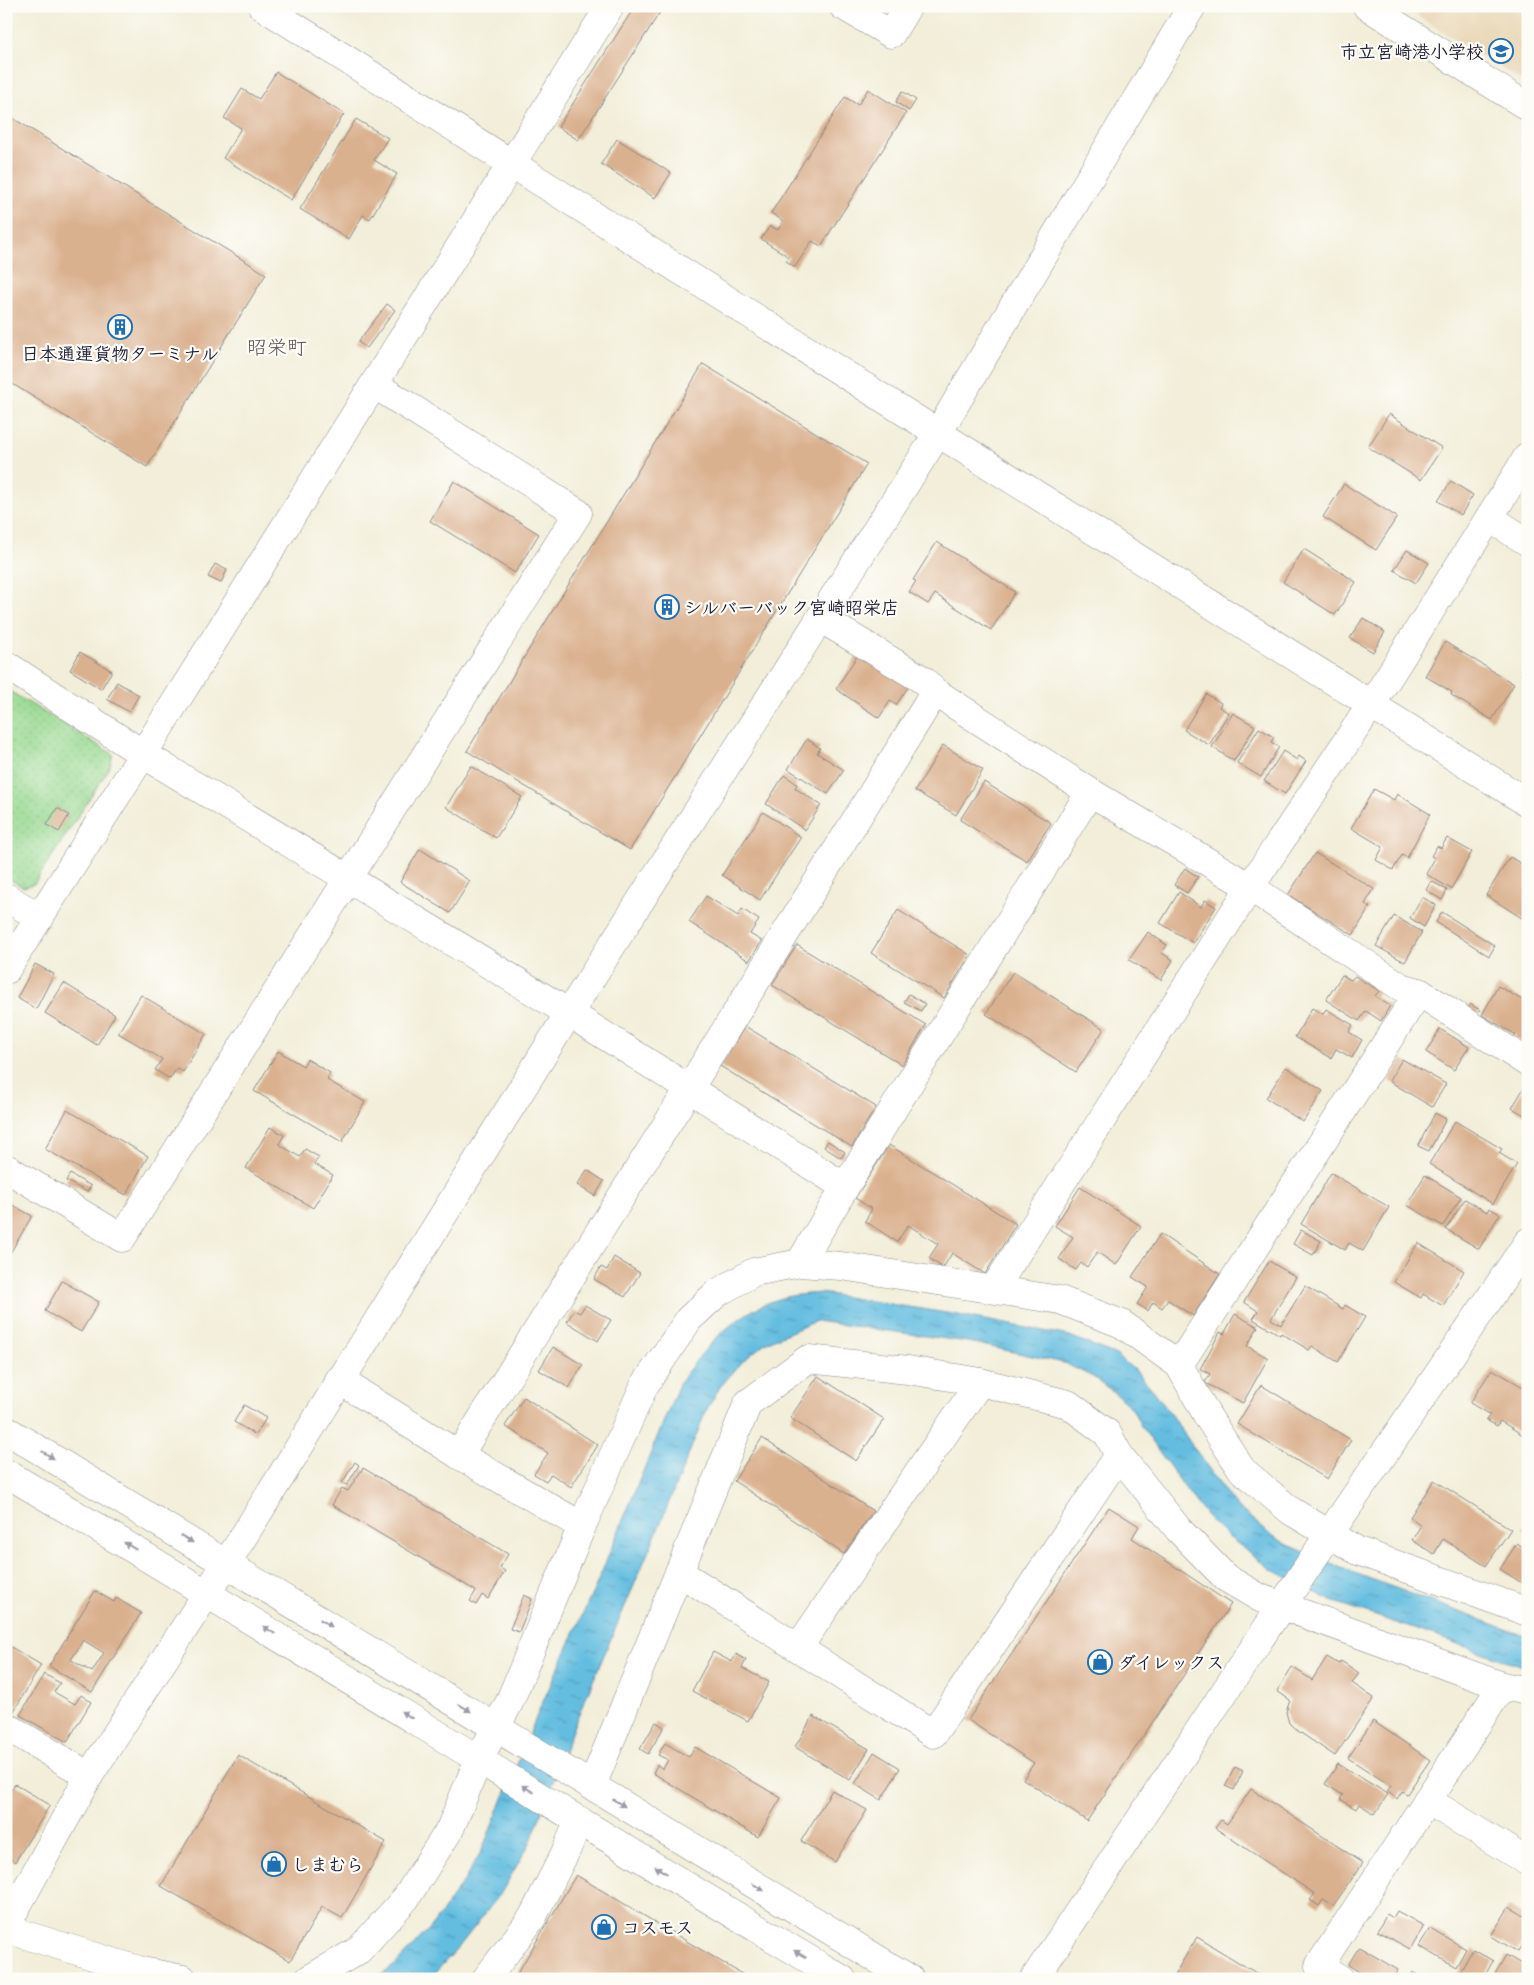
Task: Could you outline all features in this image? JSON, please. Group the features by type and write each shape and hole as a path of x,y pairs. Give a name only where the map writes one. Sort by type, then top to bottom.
{"street":[{"path":"262,6 1528,803"},
{"path":"6,970 375,385 610,6"},
{"path":"844,6 891,34 908,6"},
{"path":"183,1979 142,1971 6,1928 89,1776 226,1562 569,1013 938,433 1192,6"},
{"path":"1379,9 1528,107"},
{"path":"6,1168 122,1238 578,513 375,385"},
{"path":"994,1289 1250,887 1371,704 1528,456"},
{"path":"1489,518 1528,542"},
{"path":"820,618 923,680 935,692 1090,792 1250,887 1400,987 1418,992 1528,1064"},
{"path":"6,665 143,754 569,1013 845,1186"},
{"path":"459,1455 935,692"},
{"path":"800,1263 845,1186 1090,792"},
{"path":"6,898 40,918"},
{"path":"1179,1365 1418,992"},
{"path":"1034,1979 1324,1542 1528,1242"},
{"path":"309,1979 359,1950 406,1898 450,1829 504,1731 509,1703 582,1526 644,1386 689,1319 716,1293 754,1272 800,1263 841,1266 1060,1300 1122,1324 1179,1365 1242,1470 1291,1511 1324,1542 1358,1551 1528,1612"},
{"path":"585,1782 679,1572 748,1403 808,1359 908,1370 980,1382 1068,1404 1107,1433 1119,1455 1179,1530 1226,1578 1260,1598 1286,1601 1515,1689 1427,1800 1318,1966 1340,1979"},
{"path":"339,1380 459,1455 582,1526"},
{"path":"798,1648 980,1382"},
{"path":"6,1430 910,1979"},
{"path":"679,1572 934,1734 1119,1455"},
{"path":"6,1473 207,1592 486,1764 842,1979"},
{"path":"6,1726 89,1776"},
{"path":"1427,1800 1528,1862"},
{"path":"486,1979 532,1918 566,1851 570,1815"}],"shaded area":[{"name":"市立宮崎港小学校","path":"1414,6 1528,6 1528,85 1419,17"}],"green space":[{"path":"6,689 113,754 110,767 34,884 23,887 6,877","holes":["57,808 69,815 59,831"]}],"water":[{"path":"821,1293 953,1314 1070,1336 1116,1355 1138,1373 1154,1391 1233,1503 1266,1531 1286,1544 1352,1572 1528,1637 1528,1668 1332,1601 1271,1569 1226,1535 1207,1517 1141,1426 1132,1408 1093,1377 1064,1363 968,1342 816,1321 765,1343 742,1362 720,1387 707,1409 574,1725 531,1841 501,1893 458,1948 429,1979 376,1979 395,1965 431,1927 464,1881 482,1850 540,1708 598,1581 679,1384 713,1341 726,1329 756,1308 795,1295"}],"building":[{"path":"635,6 664,6 578,140 558,127"},
{"path":"276,72 344,114 291,200 223,158 241,128 224,118 242,89 259,99"},
{"path":"868,89 906,113 821,246 812,241 795,267 786,261 789,257 761,239 770,226 778,230 783,221 771,213 845,97 858,105"},
{"path":"902,91 916,100 909,111 896,102"},
{"name":"日本通運貨物ターミナル","path":"6,114 266,274 147,467 6,380"},
{"path":"356,119 388,138 374,160 397,174 370,219 363,215 349,239 300,209"},
{"path":"617,139 671,173 655,198 601,164"},
{"path":"387,304 395,310 367,348 358,342"},
{"name":"シルバーバック宮崎昭栄店","path":"703,364 867,464 630,850 467,751"},
{"path":"1389,414 1442,448 1421,480 1368,447"},
{"path":"454,481 539,534 515,573 430,521"},
{"path":"1451,481 1473,495 1461,515 1438,501"},
{"path":"1344,484 1397,517 1376,550 1323,517"},
{"path":"937,542 1015,592 991,630 935,594 928,604 909,592 916,581 913,580"},
{"path":"1304,549 1356,582 1335,615 1283,582"},
{"path":"1407,550 1429,563 1416,583 1394,570"},
{"path":"215,564 227,570 221,583 208,577"},
{"path":"1363,618 1385,632 1373,652 1350,638"},
{"path":"1445,642 1514,684 1492,720 1451,695 1452,692 1425,676"},
{"path":"80,652 112,671 101,689 70,670"},
{"path":"859,653 909,686 896,705 890,701 879,718 836,689"},
{"path":"1528,664 1528,680 1521,675"},
{"path":"117,682 139,695 129,712 107,699"},
{"path":"1206,694 1221,703 1219,707 1229,713 1209,745 1184,730"},
{"path":"1233,713 1255,726 1234,761 1212,747"},
{"path":"1259,728 1274,737 1271,742 1279,747 1261,777 1237,763"},
{"path":"807,739 820,748 817,753 844,770 828,794 788,769"},
{"path":"943,745 983,770 956,815 915,791"},
{"path":"1283,751 1297,760 1299,756 1306,761 1285,794 1264,781"},
{"path":"471,766 522,797 496,838 446,807"},
{"path":"784,775 797,784 795,788 821,805 805,830 766,804"},
{"path":"984,782 1051,823 1027,861 960,820"},
{"path":"1374,789 1394,800 1397,794 1430,814 1407,858 1402,855 1393,870 1376,860 1383,847 1351,828"},
{"path":"57,808 69,815 59,832 47,825"},
{"path":"763,812 801,837 760,900 722,875"},
{"path":"1447,838 1472,852 1451,889 1426,874 1435,858 1431,856 1437,846 1441,848"},
{"path":"420,849 470,881 450,913 400,882"},
{"path":"1315,853 1374,889 1365,904 1370,907 1353,935 1288,895"},
{"path":"1510,857 1528,868 1528,922 1486,895"},
{"path":"1185,868 1198,877 1187,893 1174,885"},
{"path":"1431,881 1447,890 1442,900 1426,890"},
{"path":"1179,892 1201,907 1205,900 1216,907 1193,943 1160,923"},
{"path":"706,896 738,916 742,909 759,920 750,934 762,941 749,961 689,922"},
{"path":"1422,897 1436,905 1424,927 1410,918"},
{"path":"898,910 970,955 944,998 871,953"},
{"path":"1442,912 1495,946 1489,956 1436,922"},
{"path":"1394,916 1422,932 1405,962 1376,946"},
{"path":"1148,932 1167,945 1162,953 1173,960 1161,980 1129,960"},
{"path":"797,945 926,1025 902,1065 772,985"},
{"path":"35,964 54,974 36,1009 17,998"},
{"path":"1013,972 1104,1029 1076,1072 986,1014"},
{"path":"1342,975 1351,980 1355,976 1379,991 1375,996 1390,1006 1381,1021 1366,1011 1359,1021 1326,1000"},
{"path":"64,983 115,1015 97,1045 45,1013"},
{"path":"1498,986 1524,1001 1525,998 1528,1000 1528,1046 1514,1038 1516,1035 1482,1015"},
{"path":"909,994 925,1004 921,1011 904,1002"},
{"path":"141,995 206,1034 183,1072 177,1068 170,1079 155,1070 162,1059 118,1033"},
{"path":"1470,1004 1480,1010 1477,1015 1467,1010"},
{"path":"1312,1008 1323,1014 1326,1009 1353,1025 1349,1032 1362,1040 1352,1058 1336,1049 1331,1058 1295,1037"},
{"path":"745,1026 876,1107 852,1147 720,1066"},
{"path":"1440,1029 1469,1047 1454,1070 1426,1052"},
{"path":"278,1051 303,1066 307,1059 330,1073 327,1080 365,1102 342,1142 254,1091"},
{"path":"1402,1059 1446,1084 1432,1107 1389,1081"},
{"path":"1286,1067 1323,1091 1303,1122 1266,1098"},
{"path":"1528,1081 1528,1117 1512,1108"},
{"path":"67,1110 148,1156 126,1195 45,1149"},
{"path":"1435,1113 1446,1119 1429,1151 1418,1146"},
{"path":"1455,1121 1502,1149 1499,1153 1517,1164 1493,1204 1429,1164"},
{"path":"270,1127 284,1135 279,1144 300,1157 305,1149 319,1157 314,1164 333,1175 313,1208 246,1168"},
{"path":"828,1141 845,1152 841,1158 824,1147"},
{"path":"889,1145 1016,1224 985,1274 952,1253 943,1268 929,1258 938,1244 908,1225 897,1242 865,1221 872,1209 855,1198"},
{"path":"587,1170 604,1181 595,1196 577,1185"},
{"path":"1331,1173 1389,1207 1363,1251 1349,1243 1345,1250 1301,1224"},
{"path":"70,1174 91,1186 87,1192 66,1181"},
{"path":"1425,1175 1461,1197 1443,1226 1407,1205"},
{"path":"1080,1187 1141,1226 1116,1265 1097,1252 1087,1267 1081,1263 1076,1270 1059,1259 1073,1237 1055,1226"},
{"path":"1465,1199 1487,1212 1489,1208 1500,1214 1479,1249 1446,1229"},
{"path":"6,1201 32,1216 6,1260"},
{"path":"1301,1230 1321,1241 1313,1255 1293,1244"},
{"path":"1160,1234 1220,1274 1193,1316 1168,1300 1162,1308 1153,1302 1148,1311 1137,1304 1148,1287 1132,1277"},
{"path":"1418,1243 1464,1271 1443,1306 1423,1294 1421,1298 1394,1282"},
{"path":"614,1257 640,1273 625,1297 594,1279 601,1267 607,1270"},
{"path":"1269,1261 1296,1277 1271,1319 1281,1325 1305,1286 1343,1309 1345,1305 1365,1317 1338,1362 1312,1346 1309,1350 1253,1319 1258,1311 1244,1302"},
{"path":"62,1281 99,1302 81,1332 45,1311"},
{"path":"585,1305 611,1320 598,1341 567,1322 574,1310 580,1313"},
{"path":"1235,1314 1258,1327 1247,1346 1268,1358 1243,1403 1205,1383 1210,1374 1200,1369 1220,1332 1224,1334"},
{"path":"553,1347 583,1365 569,1388 539,1370"},
{"path":"1492,1369 1528,1390 1528,1438 1500,1421 1497,1426 1486,1420 1490,1415 1470,1403"},
{"path":"818,1376 884,1419 856,1461 790,1418"},
{"path":"1261,1385 1351,1440 1327,1479 1237,1424"},
{"path":"524,1397 598,1445 571,1487 551,1474 546,1481 534,1474 548,1453 505,1426"},
{"path":"244,1405 266,1418 256,1435 234,1422"},
{"path":"762,1438 873,1511 844,1554 734,1481"},
{"path":"355,1462 359,1465 347,1485 342,1483"},
{"path":"363,1468 508,1554 500,1568 505,1571 488,1599 482,1595 476,1605 470,1601 476,1591 332,1505 342,1488 348,1491"},
{"path":"1434,1480 1511,1529 1486,1566 1443,1539 1434,1554 1412,1540 1421,1525 1410,1517"},
{"name":"ダイレックス","path":"1109,1507 1139,1526 1132,1538 1231,1604 1087,1821 1023,1779 1034,1763 968,1720"},
{"path":"1528,1521 1528,1532 1523,1529"},
{"path":"1517,1543 1528,1550 1528,1587 1500,1569"},
{"path":"95,1591 114,1602 116,1598 141,1613 92,1692 49,1666","holes":["83,1640 104,1653 92,1672 71,1660"]},
{"path":"524,1595 532,1599 519,1632 510,1629"},
{"path":"6,1644 41,1665 14,1711 6,1706"},
{"path":"713,1652 732,1662 736,1654 746,1660 742,1668 769,1682 748,1721 692,1691"},
{"path":"1327,1657 1339,1664 1341,1661 1359,1673 1352,1683 1374,1698 1335,1756 1289,1723 1286,1712 1290,1700 1277,1691 1292,1667 1312,1680"},
{"path":"44,1674 60,1683 54,1692 75,1704 81,1695 91,1702 67,1742 20,1715"},
{"path":"813,1716 869,1749 850,1780 795,1747"},
{"path":"1373,1721 1430,1760 1407,1794 1402,1791 1397,1799 1387,1791 1391,1786 1348,1758"},
{"path":"656,1722 664,1727 648,1754 640,1749"},
{"path":"665,1743 689,1757 695,1747 781,1798 758,1837 653,1773 657,1765 663,1769 668,1760 658,1755"},
{"path":"874,1752 900,1768 881,1800 855,1784"},
{"name":"しまむら","path":"238,1755 386,1842 342,1918 322,1907 290,1961 161,1886"},
{"path":"1338,1764 1388,1794 1375,1814 1359,1804 1356,1809 1340,1799 1343,1795 1325,1784"},
{"path":"1235,1767 1243,1771 1234,1790 1225,1786"},
{"path":"15,1784 50,1805 15,1862 6,1856 6,1798"},
{"path":"1251,1789 1363,1863 1333,1906 1323,1900 1319,1906 1310,1900 1315,1894 1215,1828 1221,1820 1227,1824"},
{"path":"832,1790 867,1810 835,1862 801,1841"},
{"name":"コスモス","path":"576,1875 750,1979 514,1979"},
{"path":"1509,1907 1528,1918 1528,1936 1518,1952 1491,1936"},
{"path":"1397,1911 1424,1926 1410,1949 1377,1931 1387,1914 1393,1918"},
{"path":"1430,1928 1466,1949 1456,1967 1419,1946"},
{"path":"1197,1937 1266,1979 1172,1979"},
{"path":"1359,1947 1398,1970 1392,1979 1371,1979 1348,1965"},
{"path":"1473,1949 1493,1961 1483,1979 1456,1979"},
{"path":"1506,1955 1528,1968 1528,1979 1492,1979"},
{"path":"1413,1972 1426,1979 1409,1979"}],"place":[{"name":"市立宮崎港小学校","path":"1501,51"},
{"name":"日本通運貨物ターミナル","path":"120,327"},
{"name":"シルバーバック宮崎昭栄店","path":"667,607"},
{"name":"ダイレックス","path":"1100,1662"},
{"name":"しまむら","path":"274,1864"},
{"name":"コスモス","path":"604,1927"}],"district":[{"name":"昭栄町","path":"277,346"}]}
